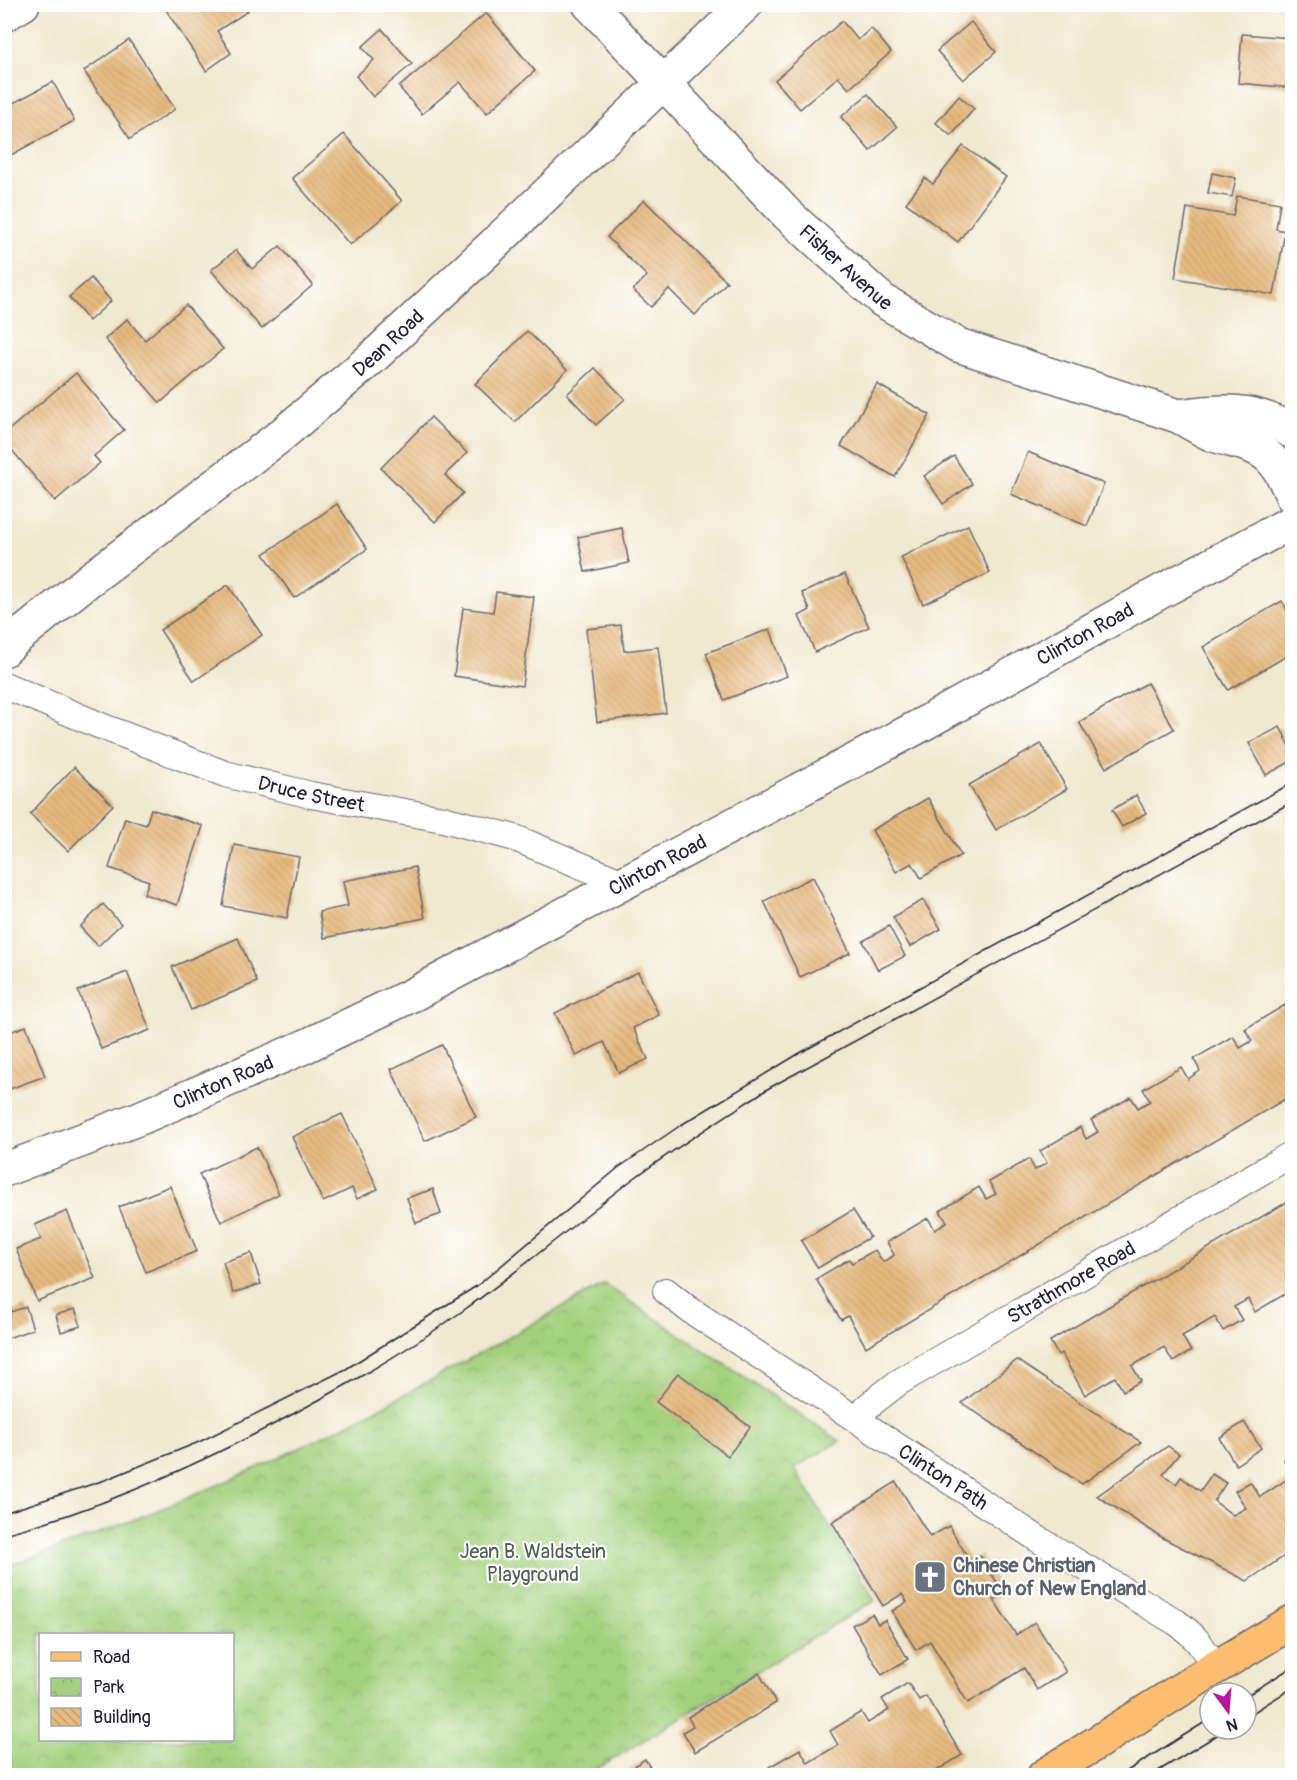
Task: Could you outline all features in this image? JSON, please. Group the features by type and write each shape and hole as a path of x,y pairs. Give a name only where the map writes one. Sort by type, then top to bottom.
{"main road":[{"path":"1044,1776 1215,1668 1293,1622"}],"street":[{"path":"4,15 23,4"},
{"name":"Fisher Avenue","path":"589,4 787,214 882,300 958,345 1178,416 1210,433 1244,443 1264,453 1279,469 1293,496"},
{"name":"Dean Road","path":"4,650 89,580 225,479 307,414 409,324 746,4"},
{"name":"Fisher Avenue","path":"1178,416 1211,411 1247,413 1293,432"},
{"name":"Clinton Road","path":"4,1170 140,1118 306,1046 414,994 914,729 1162,591 1293,522"},
{"name":"Druce Street","path":"4,685 225,774 311,795 443,819 515,838 623,883"},
{"name":"Strathmore Road","path":"857,1420 868,1406 899,1382 1293,1154"},
{"name":"Clinton Path","path":"666,1291 687,1308 1038,1539 1176,1622 1201,1643 1215,1668"}],"green space":[{"name":"Jean B. Waldstein Playground","path":"604,1284 840,1441 794,1468 875,1600 587,1775 5,1776 4,1567 149,1514 221,1484 291,1452 410,1391"}],"building":[{"path":"174,4 244,4 248,11 217,31 231,53 206,71 166,10"},
{"path":"486,13 535,71 487,113 460,82 422,114 399,87"},
{"path":"842,21 858,40 871,28 891,52 849,89 838,77 800,109 775,80"},
{"path":"971,22 996,52 963,80 937,51"},
{"path":"382,29 412,64 373,97 356,76 374,60 362,47"},
{"path":"1242,34 1292,38 1292,88 1238,83"},
{"path":"129,40 175,109 130,139 84,71"},
{"path":"53,82 74,121 9,156 4,148 4,108"},
{"path":"868,94 897,127 870,151 841,117"},
{"path":"959,96 974,109 951,136 936,123"},
{"path":"344,134 402,201 350,245 292,178"},
{"path":"963,146 1006,177 958,242 906,203 925,178 933,184"},
{"path":"1212,173 1236,178 1232,197 1208,193"},
{"path":"1237,196 1280,203 1276,229 1285,231 1274,295 1175,278 1187,208 1233,216"},
{"path":"644,200 727,282 695,315 669,289 651,307 633,290 647,276 607,237"},
{"path":"280,246 313,285 262,329 211,270 236,250 252,269"},
{"path":"91,278 111,301 89,321 69,297"},
{"path":"186,305 223,349 160,403 105,339 127,319 145,340"},
{"path":"527,331 567,370 515,422 475,384"},
{"path":"595,368 625,399 596,425 567,394"},
{"path":"76,373 124,430 94,456 100,463 55,501 4,441 4,434"},
{"path":"877,384 930,415 895,477 841,446"},
{"path":"431,417 467,453 445,475 463,493 435,522 381,468"},
{"path":"1028,452 1104,484 1087,526 1011,494"},
{"path":"954,456 972,484 943,504 924,476"},
{"path":"337,504 367,549 294,598 264,554"},
{"path":"968,525 990,573 923,604 901,557"},
{"path":"622,528 629,563 585,572 578,537"},
{"path":"845,574 869,627 815,652 799,616 810,610 802,593"},
{"path":"228,585 262,635 194,681 160,630"},
{"path":"496,592 534,597 522,686 454,676 463,608 493,612"},
{"path":"1282,601 1292,619 1292,653 1228,690 1203,647"},
{"path":"621,625 624,651 658,647 666,713 597,722 586,629"},
{"path":"770,629 787,676 724,700 706,653"},
{"path":"1147,683 1174,729 1106,768 1079,722"},
{"path":"1280,727 1292,750 1292,761 1266,775 1249,743"},
{"path":"1041,744 1067,789 996,830 969,785"},
{"path":"74,767 113,805 68,851 30,814"},
{"path":"1136,795 1146,813 1122,827 1112,810"},
{"path":"928,798 961,855 921,878 912,863 896,872 872,830"},
{"path":"151,809 203,826 177,905 144,894 149,881 109,868 125,818 146,825"},
{"path":"234,845 299,857 287,918 223,906"},
{"path":"415,867 425,918 324,938 319,912 348,906 343,881"},
{"path":"813,877 850,953 800,977 764,901"},
{"path":"923,900 941,929 910,947 893,917"},
{"path":"103,904 121,924 98,946 80,927"},
{"path":"889,926 905,956 878,970 863,941"},
{"path":"238,938 257,982 191,1010 172,967"},
{"path":"127,972 150,1030 101,1049 78,991"},
{"path":"638,972 659,1015 633,1028 648,1059 619,1073 604,1042 576,1056 555,1013"},
{"path":"1285,1005 1292,1016 1292,1095 866,1347 848,1316 841,1320 816,1279 849,1259 852,1263 875,1250 883,1262 890,1258 894,1255 887,1242 928,1218 935,1230 947,1222 940,1211 979,1187 986,1199 996,1194 989,1182 1029,1159 1035,1170 1047,1163 1040,1151 1080,1127 1086,1139 1098,1132 1091,1120 1131,1097 1138,1108 1150,1101 1143,1089 1181,1067 1188,1079 1200,1071 1194,1059 1233,1036 1240,1048 1252,1041 1245,1029"},
{"path":"26,1026 45,1076 4,1091 4,1034"},
{"path":"442,1045 476,1117 425,1141 391,1069"},
{"path":"342,1114 378,1189 357,1199 352,1188 323,1202 292,1137"},
{"path":"257,1147 279,1194 221,1222 199,1174"},
{"path":"170,1186 197,1251 146,1272 119,1207"},
{"path":"433,1189 441,1214 416,1223 407,1198"},
{"path":"1292,1199 1292,1273 1286,1277 1292,1290 1255,1312 1248,1299 1234,1307 1242,1320 1223,1331 1215,1317 1182,1336 1191,1351 1173,1362 1164,1347 1132,1366 1141,1381 1123,1391 1115,1377 1085,1395 1061,1353 1058,1355 1050,1341"},
{"path":"853,1210 870,1237 818,1268 801,1241"},
{"path":"67,1211 95,1278 37,1301 16,1249 41,1239 35,1225"},
{"path":"251,1253 261,1284 233,1293 223,1262"},
{"path":"26,1307 33,1329 5,1339 4,1314"},
{"path":"75,1309 81,1326 61,1332 56,1315"},
{"path":"1017,1360 1141,1442 1082,1484 962,1403"},
{"path":"678,1373 750,1427 728,1456 656,1402"},
{"path":"1244,1422 1261,1448 1236,1465 1219,1438"},
{"path":"1168,1446 1179,1454 1163,1474 1176,1484 1181,1477 1200,1491 1212,1474 1226,1483 1214,1501 1233,1515 1246,1508 1235,1491 1250,1482 1260,1497 1292,1476 1292,1551 1247,1581 1163,1538 1097,1496"},
{"path":"1292,1455 1292,1473 1284,1460"},
{"name":"Chinese Christian Church of New England","path":"896,1482 930,1537 949,1526 970,1561 980,1555 1004,1594 994,1600 1016,1635 1035,1622 1066,1672 1037,1690 1024,1668 968,1703 930,1641 916,1650 892,1611 907,1602 902,1594 883,1606 832,1522"},
{"path":"872,1614 878,1624 885,1620 908,1659 882,1675 852,1625"},
{"path":"759,1673 776,1703 695,1752 683,1732 693,1726 688,1717"},
{"path":"908,1683 919,1700 926,1696 962,1755 928,1776 775,1776 769,1767 800,1749 808,1763 838,1745 830,1731 861,1712 868,1723 889,1710 882,1699"},
{"path":"645,1759 655,1776 631,1776 628,1770"}],"tram line":[{"path":"4,1513 105,1480 199,1442 346,1369 478,1285 618,1168 681,1125 800,1053 1292,783"},
{"path":"4,1534 102,1503 165,1477 257,1433 337,1390 389,1360 439,1327 507,1278 633,1179 769,1088 1292,802"},
{"path":"1258,1688 1292,1667"},
{"path":"1258,1709 1292,1688"},
{"path":"1119,1776 1198,1727"},
{"path":"1150,1776 1207,1741"}],"place":[{"name":"Chinese Christian Church of New England","path":"930,1577"}]}
